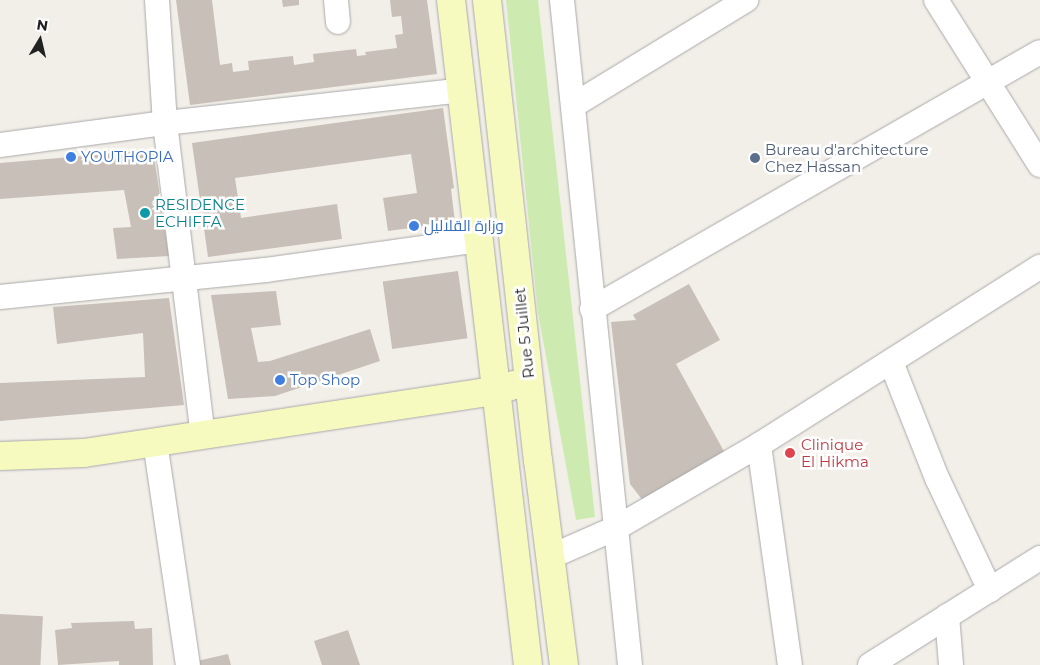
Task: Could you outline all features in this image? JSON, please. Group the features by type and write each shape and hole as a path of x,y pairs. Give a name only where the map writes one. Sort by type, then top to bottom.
{"main road":[{"path":"451,0 528,665"},
{"name":"Rue 5 Juillet","path":"487,0 529,380 564,665"},
{"path":"0,456 84,453 496,391 529,380"}],"street":[{"path":"157,0 165,123 186,278 203,435"},
{"path":"562,0 574,105 592,309 630,665"},
{"path":"574,105 746,0"},
{"path":"936,0 991,83 1040,165"},
{"path":"592,309 991,83 1040,52"},
{"path":"0,145 165,123 462,90"},
{"path":"0,297 266,270 479,240"},
{"path":"550,558 616,528 759,445 1040,268"},
{"path":"891,362 938,478 990,590"},
{"path":"155,442 188,665"},
{"path":"759,445 790,665"},
{"path":"870,665 1040,558"},
{"path":"947,616 951,665"}],"green space":[{"path":"506,0 538,0 595,517 576,520 538,313"}],"building":[{"path":"176,0 212,0 220,65 232,63 233,72 249,70 248,61 293,56 294,65 314,62 313,54 356,49 357,56 366,55 365,52 397,48 395,35 403,34 401,16 392,17 390,0 427,0 437,74 190,105"},
{"path":"282,0 299,0 299,5 283,7"},
{"path":"443,108 454,188 451,189 455,222 388,231 383,198 417,193 411,154 235,178 241,218 337,204 342,239 208,257 192,143"},
{"name":"RESIDENCE ECHIFFA","path":"153,150 169,256 117,259 113,228 131,227 124,190 0,199 0,163"},
{"path":"458,271 467,338 392,349 383,282"},
{"path":"689,284 720,340 676,364 726,455 644,502 630,484 611,322 636,320 633,315"},
{"path":"276,291 281,325 251,328 258,362 270,361 370,329 380,361 275,396 228,399 211,295"},
{"path":"169,298 184,405 0,421 0,383 145,377 143,333 57,344 53,307"},
{"path":"0,614 43,616 40,665 0,665"},
{"path":"134,621 135,629 152,628 153,665 119,665 119,661 58,665 55,630 72,628 71,623"},
{"path":"348,630 360,665 322,665 314,641"},
{"path":"228,654 231,665 197,665 197,661"}],"place":[{"name":"YOUTHOPIA","path":"71,157"},
{"name":"Bureau d'architecture Chez Hassan","path":"755,158"},
{"name":"RESIDENCE ECHIFFA","path":"145,213"},
{"name":"وزارة القلاليل","path":"414,226"},
{"name":"Top Shop","path":"280,380"},
{"name":"Clinique El Hikma","path":"790,453"}]}
